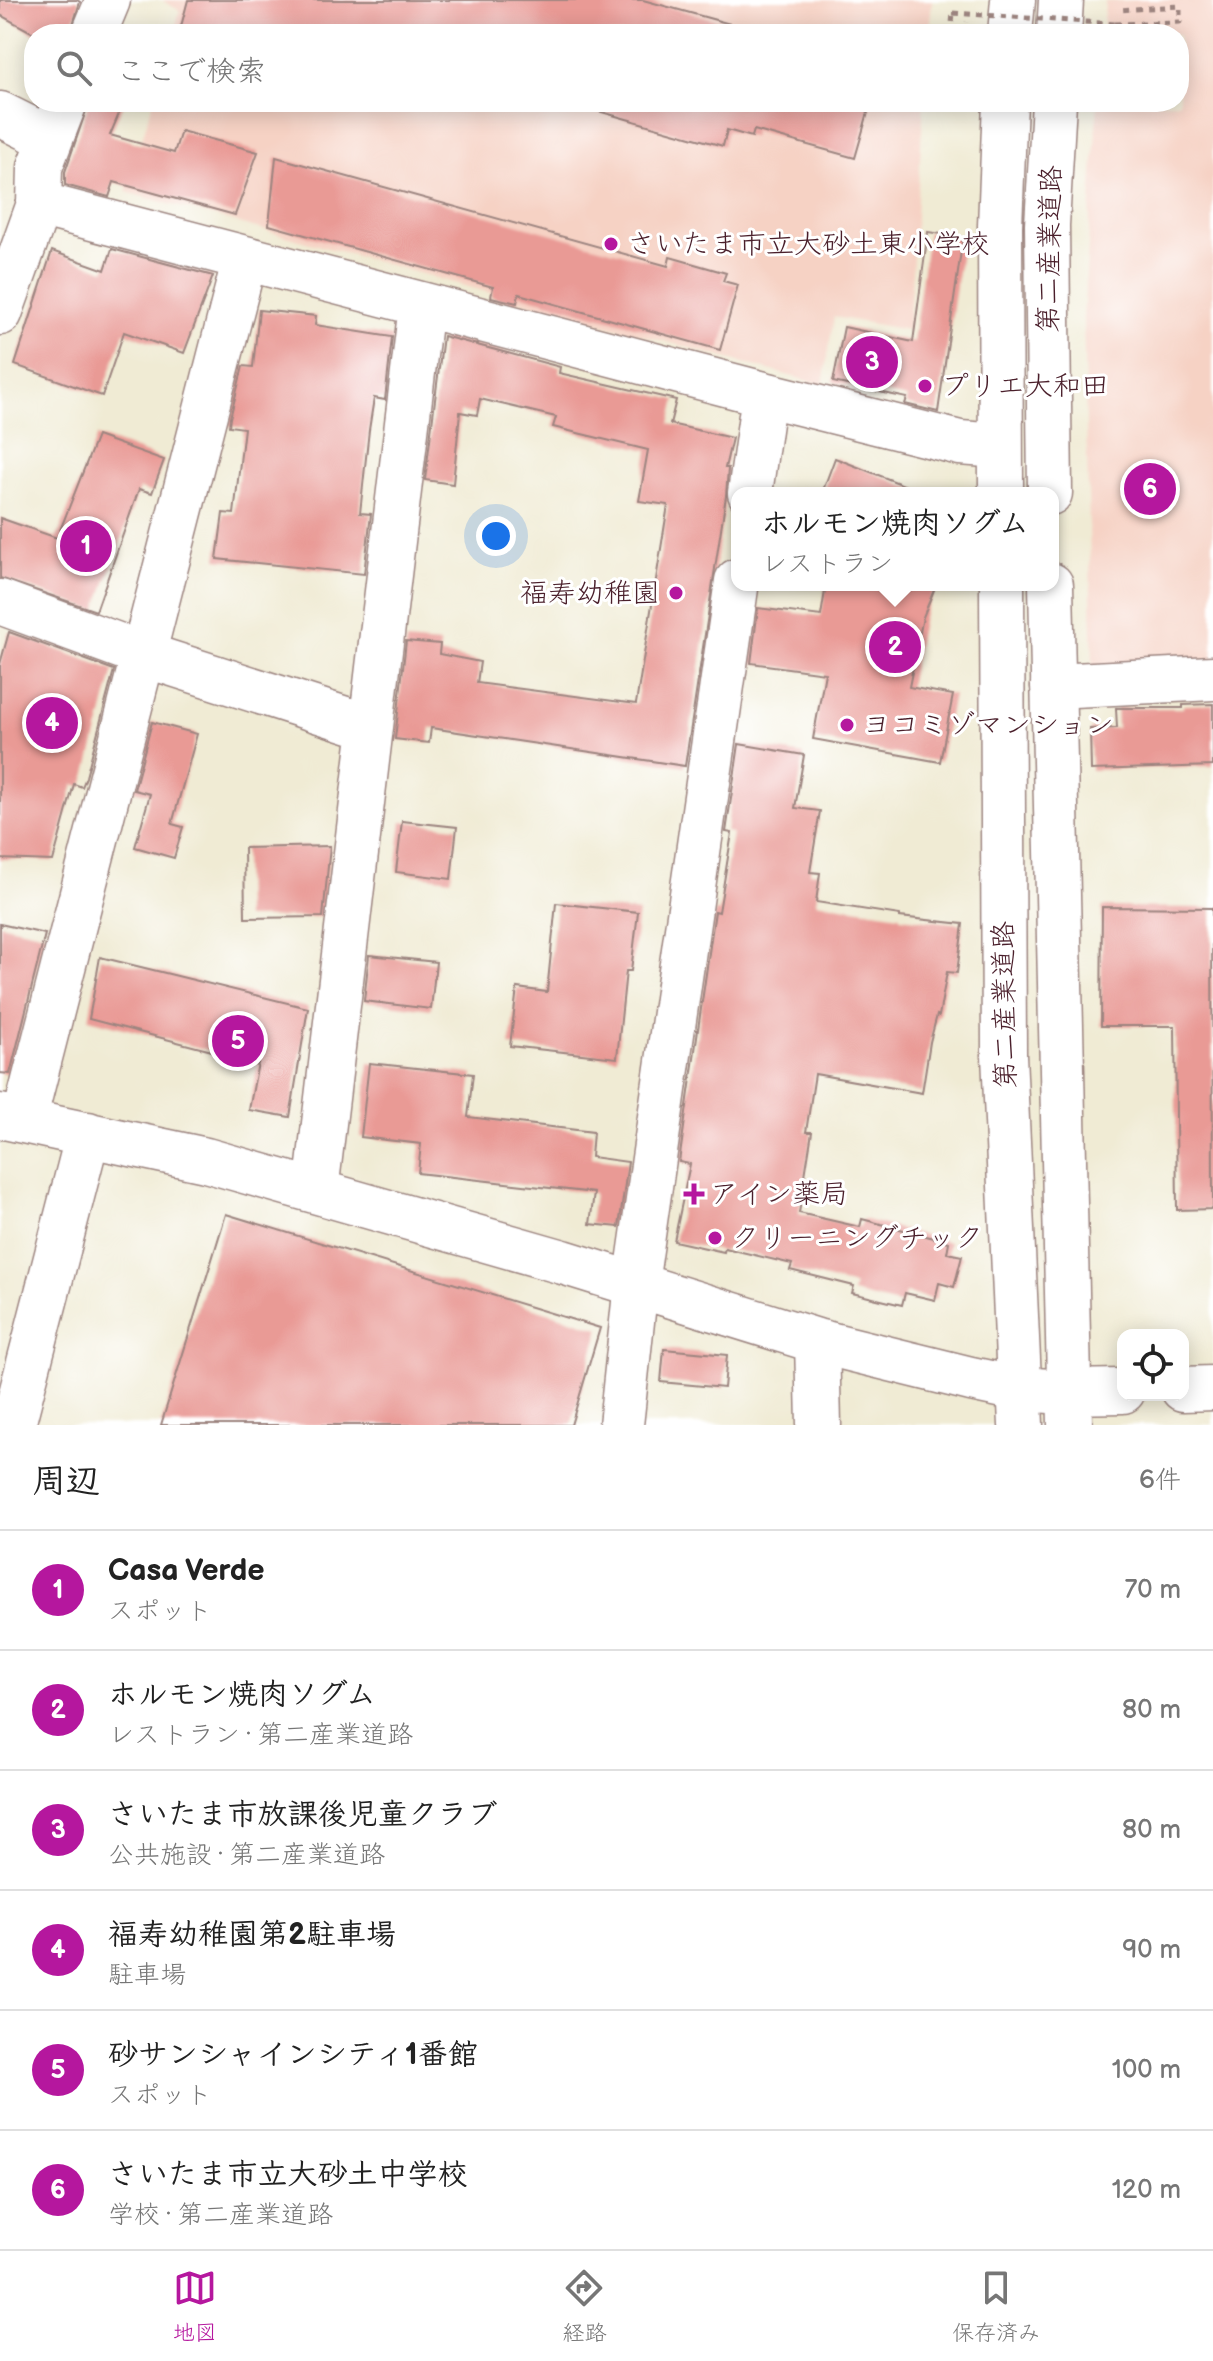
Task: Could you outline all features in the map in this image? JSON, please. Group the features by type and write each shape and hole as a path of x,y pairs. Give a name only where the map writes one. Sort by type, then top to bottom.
{"street":[{"path":"98,24 108,0"},
{"path":"1011,24 1013,0"},
{"path":"1060,24 1061,0"},
{"name":"第二産業道路","path":"1001,487 1000,226 1005,112"},
{"name":"第二産業道路","path":"1050,487 1047,225 1053,112"},
{"path":"0,114 58,121 40,167 0,313"},
{"path":"22,229 245,258 960,443 1000,446"},
{"path":"245,258 142,654 12,1118 206,1160 316,1191 636,1284 1019,1407 1068,1409 1117,1393"},
{"path":"316,1191 421,305"},
{"path":"751,487 764,394"},
{"path":"621,1425 636,1284 736,591"},
{"name":"第二産業道路","path":"1002,591 1004,1055 1019,1407"},
{"name":"第二産業道路","path":"1051,591 1068,1409"},
{"path":"0,602 142,654 370,727"},
{"path":"1053,686 1213,678"},
{"path":"13,1425 88,1134"},
{"path":"817,1341 819,1425"},
{"path":"1189,1389 1213,1388"}],"path":[{"path":"952,24 953,13 1115,24 1180,22 1180,6 1118,10"}],"shaded area":[{"path":"162,0 932,0 930,24 176,24 180,11"},
{"path":"1213,0 1213,660 1093,667 1083,318 1097,112 1189,112 1189,24 1104,24 1105,2"},
{"name":"さいたま市立大砂土東小学校","path":"150,112 923,112 908,330 834,317 823,385 126,192"}],"building":[{"path":"0,0 80,2 73,24 24,24 24,28 0,15"},
{"path":"188,0 643,0 730,24 182,24"},
{"path":"86,112 120,112 110,135 174,153 181,131 258,152 235,215 114,182 109,197 65,185 65,172"},
{"path":"602,112 868,112 855,158 754,130 752,137 727,130 723,146"},
{"path":"276,157 668,266 670,257 726,273 723,281 738,285 720,350 519,294 517,303 491,297 493,287 269,225"},
{"path":"928,232 963,237 938,412 905,404 907,398 833,382 844,327 913,342"},
{"path":"112,249 213,276 184,353 124,332 102,396 15,365 52,251 105,270"},
{"path":"259,310 316,316 315,325 392,337 385,400 374,398 369,430 360,513 371,514 364,574 217,559 223,513 234,514 244,428 229,426 230,418 243,366 253,367"},
{"path":"443,336 560,367 559,373 676,400 670,424 732,438 725,468 728,468 726,496 685,766 431,728 429,743 395,739 406,641 440,644 439,654 480,662 477,683 636,704 668,505 639,501 648,450 553,427 556,417 480,399 477,415 460,412 453,484 425,480"},
{"path":"97,436 164,460 152,493 139,489 96,611 0,578 0,518 57,538"},
{"path":"835,458 909,487 824,487"},
{"path":"825,591 934,591 923,617 909,687 953,695 940,762 813,739 825,673 751,663 758,608 821,616"},
{"path":"9,632 114,670 86,777 82,787 74,784 53,861 0,859 0,664"},
{"path":"1213,704 1213,766 1091,770 1090,729 1117,728 1116,708 1183,708 1183,705"},
{"path":"152,722 197,734 172,824 183,827 174,858 135,847 150,794 134,790"},
{"path":"739,744 804,755 795,808 820,811 810,872 820,873 816,902 900,917 963,924 957,973 947,972 939,1016 930,1042 922,1093 815,1074 806,1132 812,1132 799,1213 860,1227 862,1219 949,1242 947,1253 962,1256 954,1287 939,1283 935,1300 905,1293 902,1305 852,1293 854,1286 790,1270 792,1264 725,1248 724,1252 674,1241 690,1164 679,1162 715,911 719,912 732,833 726,832"},
{"path":"402,821 457,827 451,879 396,872"},
{"path":"330,846 323,917 245,918 244,848"},
{"path":"556,903 638,912 631,971 626,971 617,1058 510,1046 517,988 547,992"},
{"path":"1102,907 1212,908 1213,1209 1177,1210 1175,1026 1101,1026"},
{"path":"0,924 45,934 10,1074 0,1073"},
{"path":"369,955 436,962 431,1009 364,1001"},
{"path":"100,957 308,1008 290,1117 249,1110 258,1063 89,1019"},
{"path":"369,1063 473,1074 468,1117 593,1132 591,1157 628,1162 619,1227 590,1224 594,1193 418,1173 421,1144 361,1137"},
{"path":"226,1214 600,1328 571,1425 161,1425"},
{"path":"664,1349 727,1355 724,1388 661,1382"}],"place":[{"name":"さいたま市立大砂土東小学校","path":"611,244"},
{"name":"さいたま市放課後児童クラブ","path":"872,362"},
{"name":"プリエ大和田","path":"925,386"},
{"name":"さいたま市立大砂土中学校","path":"1150,489"},
{"name":"Casa Verde","path":"86,546"},
{"name":"福寿幼稚園","path":"676,593"},
{"name":"ホルモン焼肉ソグム","path":"895,647"},
{"name":"福寿幼稚園第2駐車場","path":"52,723"},
{"name":"ヨコミゾマンション","path":"847,725"},
{"name":"砂サンシャインシティ1番館","path":"238,1041"},
{"name":"アイン薬局","path":"694,1194"},
{"name":"クリーニングチック","path":"715,1238"}]}
